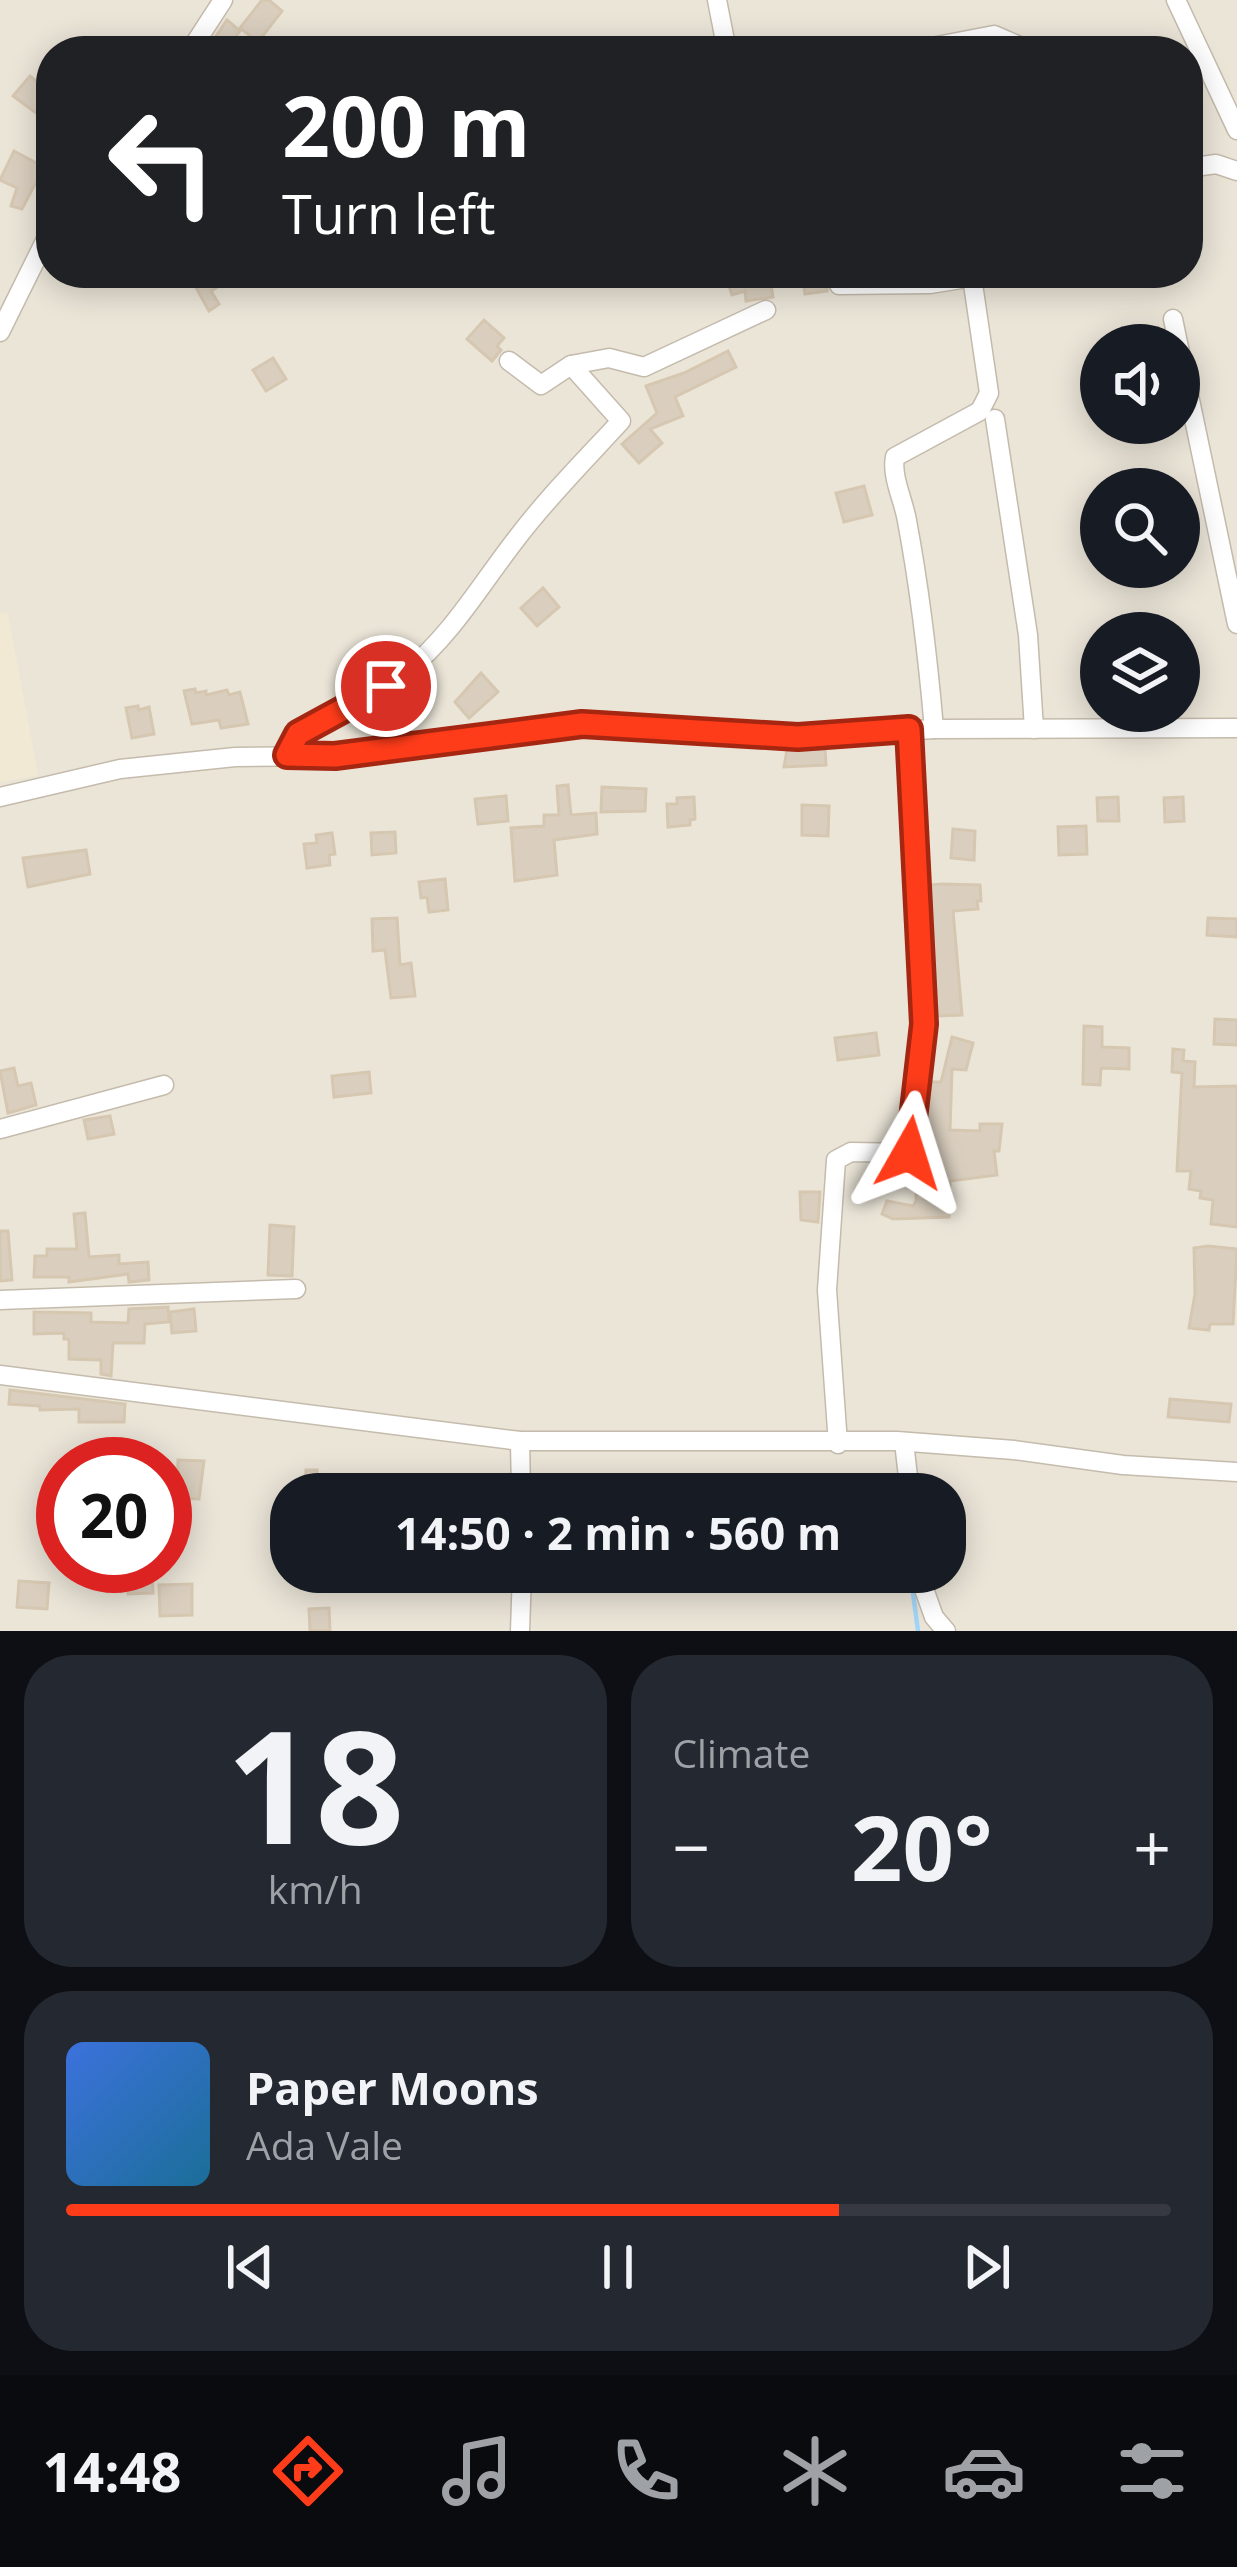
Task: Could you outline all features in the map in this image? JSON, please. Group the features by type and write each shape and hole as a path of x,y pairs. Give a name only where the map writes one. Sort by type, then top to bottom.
{"street":[{"path":"200,36 223,0"},
{"path":"717,0 724,36"},
{"path":"1177,0 1194,36"},
{"path":"1203,56 1237,130"},
{"path":"1203,165 1237,171"},
{"path":"0,332 36,259"},
{"path":"934,729 907,516 893,466 895,457 980,411 989,393 974,288"},
{"path":"508,361 541,385 572,365 609,358 644,367 766,310"},
{"path":"1173,319 1237,624"},
{"path":"287,755 298,734 365,700 407,671 455,624 518,535 621,421 572,365"},
{"path":"995,418 1028,635 1034,729"},
{"path":"0,796 120,770 287,755 335,756 582,724 798,737 909,729 1237,728"},
{"path":"838,1444 826,1290 836,1160 850,1152 909,1153 924,1024 909,729"},
{"path":"0,1129 164,1085"},
{"path":"0,1300 296,1289"},
{"path":"0,1376 520,1441 904,1442 1014,1450 1123,1466 1237,1472"},
{"path":"520,1441 520,1473"},
{"path":"904,1442 908,1473"},
{"path":"520,1631 521,1593"},
{"path":"925,1593 934,1617 946,1631"}],"shaded area":[{"path":"0,0 1237,0 1237,1631 0,1631"},
{"path":"0,613 8,614 38,775 0,782"}],"building":[{"path":"262,0 282,11 263,36 250,36 240,28"},
{"path":"227,20 240,31 236,36 216,36"},
{"path":"30,76 36,81 36,113 13,96"},
{"path":"14,151 36,163 36,182 22,209 11,206 17,188 0,180"},
{"path":"196,288 216,288 211,291 219,304 209,311"},
{"path":"730,288 772,288 773,297 746,301 745,291 732,295"},
{"path":"804,288 827,288 827,291 805,294"},
{"path":"484,320 504,338 492,361 467,339"},
{"path":"728,351 736,367 675,397 683,416 650,429 662,443 639,463 622,444 657,413 646,386"},
{"path":"273,358 286,379 266,391 253,370"},
{"path":"864,486 872,515 844,522 836,493"},
{"path":"543,588 559,607 537,626 521,608"},
{"path":"481,673 498,692 469,718 455,702"},
{"path":"195,689 206,695 240,692 248,724 221,728 219,720 192,724 184,691"},
{"path":"138,706 139,710 149,707 154,734 132,738 126,708"},
{"path":"825,749 826,765 784,767 787,750"},
{"path":"568,785 571,815 596,813 597,834 554,840 557,875 515,881 511,828 544,826 544,815 559,815 557,786"},
{"path":"602,787 646,789 645,811 601,812"},
{"path":"506,796 508,821 478,824 475,799"},
{"path":"694,797 695,819 690,825 668,827 667,804"},
{"path":"1118,797 1119,821 1098,821 1097,798"},
{"path":"1183,797 1184,821 1165,822 1164,798"},
{"path":"802,805 829,806 828,836 802,835"},
{"path":"1086,826 1087,854 1059,855 1058,827"},
{"path":"953,829 975,831 974,860 951,858"},
{"path":"395,832 396,853 372,855 371,833"},
{"path":"332,833 335,854 329,855 330,865 307,868 304,844 317,843 316,835"},
{"path":"86,850 90,874 28,887 23,858"},
{"path":"445,879 448,910 429,912 419,882"},
{"path":"930,885 980,885 978,909 953,911 962,1015 937,1016"},
{"path":"397,918 400,965 411,963 415,996 391,998 385,950 373,951 372,919"},
{"path":"1208,918 1237,919 1237,937 1207,935"},
{"path":"1215,1019 1237,1020 1237,1045 1214,1044"},
{"path":"1084,1026 1102,1027 1102,1047 1129,1048 1129,1069 1101,1068 1100,1085 1083,1084"},
{"path":"876,1033 879,1055 838,1060 835,1038"},
{"path":"952,1037 973,1043 966,1070 952,1069 950,1130 980,1131 980,1124 1002,1124 999,1151 994,1151 997,1175 950,1181 949,1217 893,1219 882,1214 887,1201 913,1206 916,1201 917,1163 931,1082 941,1082"},
{"path":"1173,1049 1184,1050 1183,1061 1195,1062 1194,1087 1237,1086 1237,1227 1211,1224 1213,1200 1189,1189 1191,1171 1177,1171 1182,1073 1172,1072"},
{"path":"14,1068 18,1086 31,1083 36,1105 8,1113 0,1071"},
{"path":"369,1072 371,1093 334,1097 332,1076"},
{"path":"110,1116 114,1134 88,1139 84,1120"},
{"path":"800,1192 820,1192 818,1222 801,1220"},
{"path":"85,1213 89,1257 119,1255 119,1264 148,1262 149,1280 129,1282 128,1274 69,1282 69,1277 34,1277 35,1256 47,1256 47,1249 77,1249 74,1214"},
{"path":"270,1225 294,1227 292,1276 268,1275"},
{"path":"0,1231 8,1231 12,1280 0,1281"},
{"path":"1194,1248 1237,1249 1233,1324 1210,1324 1209,1330 1189,1328 1195,1294"},
{"path":"168,1307 169,1322 145,1324 144,1343 113,1343 111,1376 101,1374 101,1360 69,1359 69,1339 64,1339 64,1333 34,1334 34,1312 91,1313 91,1322 128,1323 129,1309"},
{"path":"194,1309 196,1331 172,1333 170,1312"},
{"path":"10,1390 125,1404 124,1422 79,1422 79,1409 40,1410 40,1406 9,1404"},
{"path":"1170,1399 1231,1404 1229,1422 1168,1417"},
{"path":"192,1461 204,1461 199,1499 192,1499"},
{"path":"19,1581 36,1582 36,1593 48,1593 47,1609 17,1607"},
{"path":"159,1593 192,1593 192,1615 160,1616"},
{"path":"329,1608 330,1631 310,1631 309,1609"}],"waterway":[{"path":"913,1593 918,1631"}],"route":[{"path":"386,686 298,734 287,755 335,756 582,724 798,737 909,729 924,1024 909,1153"}]}
